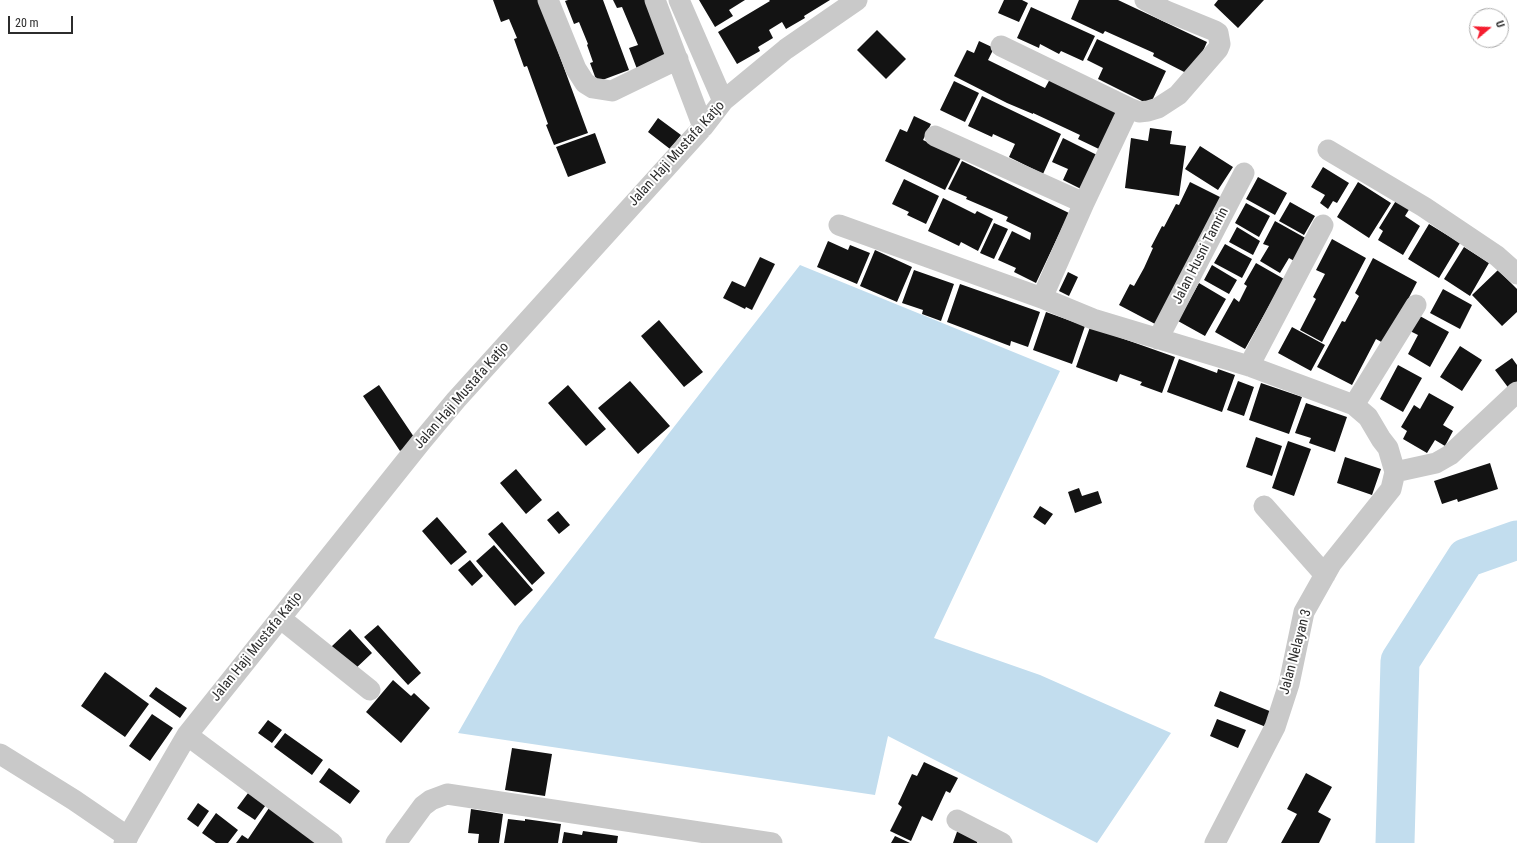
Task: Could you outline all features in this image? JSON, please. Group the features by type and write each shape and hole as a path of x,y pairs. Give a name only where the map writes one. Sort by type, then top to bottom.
{"street":[{"path":"548,0 576,69 585,83 593,88 612,91 678,59"},
{"path":"656,0 703,127"},
{"path":"679,0 723,101"},
{"name":"Jalan Haji Mustafa Katjo","path":"126,840 187,735 456,400 703,127 723,101 786,49 857,0"},
{"path":"1001,46 1139,112 1158,108 1178,95 1218,49 1220,44 1218,33 1215,31 1166,11 1145,0"},
{"path":"1042,298 1084,203 1129,108"},
{"path":"935,136 1084,203"},
{"path":"1328,150 1424,207 1497,256 1517,274"},
{"name":"Jalan Husni Tamrin","path":"1158,339 1244,173"},
{"path":"839,225 1042,298 1093,319 1249,366 1354,405 1368,417 1380,439 1388,448 1395,472 1436,463 1450,455 1517,392"},
{"path":"1249,366 1323,225"},
{"path":"1354,405 1416,305"},
{"name":"Jalan Nelayan 3","path":"1215,843 1275,727 1289,684 1304,612 1331,564 1390,489 1395,472"},
{"path":"1264,506 1325,575"},
{"path":"280,618 370,690"},
{"path":"187,735 332,843"},
{"path":"0,754 74,800 126,840"},
{"path":"396,843 423,806 431,800 447,794 772,843"},
{"path":"957,820 1002,843"}],"water":[{"path":"800,265 1060,371 934,638 1040,675 1171,733 1097,843 888,736 875,795 458,733 519,626"}],"building":[{"path":"493,0 539,0 588,133 554,145 527,66 524,67 514,39 517,38 509,19 501,22"},
{"path":"603,0 629,70 597,82 590,63 593,62 587,45 588,44 579,22 574,24 565,1"},
{"path":"613,0 646,0 671,57 637,69 629,48 638,45 622,7 617,8"},
{"path":"699,0 745,0 729,10 733,16 715,27"},
{"path":"769,0 830,0 804,16 805,18 786,29 782,22 769,30 773,38 758,47 760,51 737,64 718,32 770,1"},
{"path":"1004,0 1022,0 1028,3 1019,22 998,13"},
{"path":"1079,0 1118,0 1207,42 1192,76 1153,56 1154,53 1105,31 1103,34 1071,19"},
{"path":"1218,0 1264,0 1238,28 1214,5"},
{"path":"1031,7 1095,36 1083,61 1061,51 1059,54 1040,44 1039,48 1017,38"},
{"path":"877,30 906,59 886,79 857,50"},
{"path":"1097,39 1166,71 1150,105 1098,79 1103,68 1087,60"},
{"path":"979,41 994,48 988,60 1045,88 1050,79 1119,113 1101,150 1078,139 1080,135 1033,113 1007,103 954,76 967,50 974,53"},
{"path":"954,81 979,93 965,122 940,110"},
{"path":"982,96 1061,134 1043,174 1009,157 1015,144 993,134 992,137 968,126"},
{"path":"914,116 931,124 923,140 961,158 945,190 885,161 900,129 907,132"},
{"path":"658,118 681,135 670,149 648,132"},
{"path":"1150,128 1172,131 1170,144 1186,146 1179,196 1125,188 1131,138 1148,141"},
{"path":"595,133 606,163 568,177 556,147"},
{"path":"1063,138 1099,156 1083,190 1063,180 1068,169 1052,162"},
{"path":"1200,146 1233,167 1218,190 1185,169"},
{"path":"962,161 1069,213 1036,283 1014,272 1016,268 998,260 1012,231 1030,240 1031,233 1006,221 1008,217 966,199 967,197 948,189"},
{"path":"1323,167 1349,183 1337,203 1333,201 1328,209 1320,203 1325,195 1311,187"},
{"path":"1258,177 1287,193 1275,215 1246,199"},
{"path":"904,179 939,196 926,224 907,215 909,212 892,204"},
{"path":"1190,182 1226,200 1157,325 1119,305 1130,284 1134,286 1144,268 1153,248 1151,247 1162,226 1164,227 1176,204 1179,205"},
{"path":"1358,182 1391,203 1369,238 1337,217"},
{"path":"943,198 975,214 977,211 993,219 978,251 961,242 959,246 928,231"},
{"path":"1397,199 1410,208 1405,216 1420,226 1403,255 1378,240 1383,231 1379,228"},
{"path":"1290,202 1315,216 1304,235 1279,221"},
{"path":"1246,203 1270,216 1259,237 1235,223"},
{"path":"1275,221 1309,240 1296,262 1289,258 1280,273 1260,261 1269,246 1263,244"},
{"path":"994,223 1008,229 994,259 980,253"},
{"path":"1429,224 1460,243 1439,278 1408,259"},
{"path":"1237,227 1260,241 1253,255 1229,242"},
{"path":"1332,239 1366,258 1322,342 1300,330 1316,299 1313,297 1325,274 1316,270"},
{"path":"828,241 848,250 850,245 870,253 857,284 817,267"},
{"path":"1225,244 1252,259 1242,278 1214,263"},
{"path":"1464,247 1489,263 1470,296 1444,279"},
{"path":"875,250 912,267 897,302 860,286"},
{"path":"760,257 775,264 752,310 746,307 745,309 723,298 732,281 745,287"},
{"path":"1373,258 1417,282 1385,344 1376,339 1352,385 1317,367 1342,321 1345,322 1359,296 1355,293"},
{"path":"1256,263 1284,279 1245,349 1215,332 1234,298 1239,302 1247,286 1244,284"},
{"path":"1212,265 1237,280 1229,294 1204,280"},
{"path":"914,270 954,284 941,321 922,314 923,310 902,303"},
{"path":"1498,270 1517,289 1517,312 1502,326 1472,295"},
{"path":"1068,272 1078,277 1069,296 1059,291"},
{"path":"1199,283 1226,299 1205,336 1178,321"},
{"path":"960,284 1040,312 1028,347 1011,341 1010,346 947,322"},
{"path":"1443,289 1472,305 1460,329 1430,313"},
{"path":"1046,312 1085,326 1072,364 1033,350"},
{"path":"1418,315 1449,332 1430,367 1408,354 1418,335 1410,331"},
{"path":"659,320 703,372 684,387 641,336"},
{"path":"1090,327 1175,357 1162,393 1140,385 1142,382 1120,374 1117,382 1076,367"},
{"path":"1292,327 1325,345 1311,371 1278,353"},
{"path":"1460,346 1482,360 1462,391 1440,377"},
{"path":"1512,358 1517,365 1517,385 1510,390 1495,370"},
{"path":"1179,359 1217,373 1218,369 1235,375 1222,412 1167,392"},
{"path":"1398,365 1422,378 1403,412 1380,399"},
{"path":"630,381 670,426 638,454 598,408"},
{"path":"1238,381 1254,387 1244,416 1227,410"},
{"path":"1261,383 1302,397 1289,434 1249,420"},
{"path":"379,385 416,440 400,451 363,396"},
{"path":"568,385 606,429 586,446 548,403"},
{"path":"1429,393 1454,407 1443,425 1453,431 1445,446 1435,440 1427,453 1403,439 1407,431 1401,427 1414,405 1420,409"},
{"path":"1306,403 1347,417 1335,452 1309,443 1311,438 1295,433"},
{"path":"1256,437 1282,446 1272,476 1246,467"},
{"path":"1288,441 1311,449 1294,496 1272,488"},
{"path":"1345,457 1381,469 1372,495 1337,483"},
{"path":"1490,463 1498,489 1458,502 1457,499 1442,504 1434,481"},
{"path":"516,469 542,500 526,514 500,483"},
{"path":"1079,488 1082,496 1098,491 1102,503 1075,513 1068,492"},
{"path":"1040,506 1053,514 1045,525 1033,517"},
{"path":"558,511 570,525 559,534 547,520"},
{"path":"437,517 467,552 451,565 422,531"},
{"path":"502,522 545,573 532,585 488,534"},
{"path":"494,545 533,590 515,606 476,561"},
{"path":"470,560 483,576 472,586 458,570"},
{"path":"378,625 421,673 408,685 364,637"},
{"path":"350,629 372,653 353,671 331,647"},
{"path":"105,672 149,704 125,737 81,706"},
{"path":"393,680 411,696 414,693 430,708 401,743 366,712"},
{"path":"156,687 187,708 180,718 149,696"},
{"path":"1220,691 1272,712 1266,727 1214,706"},
{"path":"152,714 173,728 150,761 129,746"},
{"path":"1217,719 1246,730 1238,748 1210,736"},
{"path":"268,720 282,730 272,743 258,733"},
{"path":"285,733 323,760 312,775 274,747"},
{"path":"512,748 552,754 545,796 505,790"},
{"path":"924,762 958,778 950,793 946,791 932,821 922,816 911,841 890,831 902,807 898,804 912,774 917,776"},
{"path":"329,768 360,791 350,804 319,782"},
{"path":"1306,773 1332,787 1318,812 1331,819 1319,843 1281,843 1297,814 1287,809"},
{"path":"251,789 268,802 255,820 237,808"},
{"path":"198,803 209,811 198,827 187,819"},
{"path":"271,805 323,843 236,843 242,835 248,839"},
{"path":"471,809 503,814 499,843 478,843 479,834 468,833"},
{"path":"216,813 238,830 228,843 216,843 202,833"},
{"path":"508,819 525,821 525,819 561,824 558,843 504,843"},
{"path":"958,829 979,838 977,843 953,843"},
{"path":"583,831 618,836 617,843 562,843 564,832 582,835"},
{"path":"895,836 910,843 891,843"}],"waterway":[{"path":"1395,843 1400,661 1466,558 1517,540"}]}
